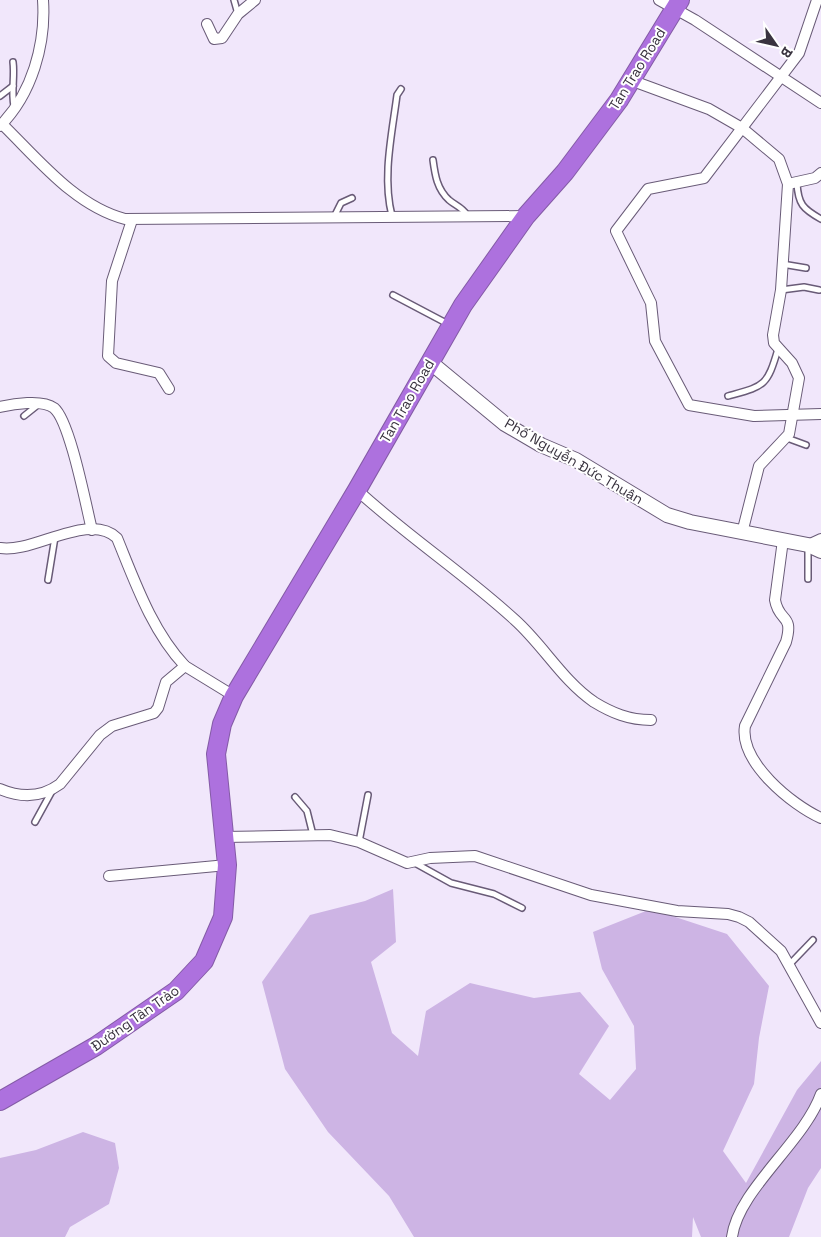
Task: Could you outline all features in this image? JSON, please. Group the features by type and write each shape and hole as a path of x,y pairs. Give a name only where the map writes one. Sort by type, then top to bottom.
{"highway":[{"name":"Tan Trao Road","path":"223,837 216,754 222,724 234,696 357,490 450,326 487,268 526,216 565,172 633,81 677,4"},
{"name":"Đường Tân Trào","path":"0,1101 96,1046 176,991 204,961 224,917 227,865 223,837"}],"street":[{"path":"43,0 44,23 34,74 1,125 61,181 94,207 112,216 132,220 526,216"},
{"path":"208,24 212,37 218,40 228,32 238,14 255,0"},
{"path":"659,0 677,4 695,20 821,103"},
{"path":"817,0 798,53 704,178 648,189 616,231 651,303 655,341 689,405 754,416 821,414"},
{"path":"633,81 709,108 742,128 767,146 780,159 792,184 773,335 778,349 792,363 799,378 787,438 759,466 742,532"},
{"path":"792,184 821,173"},
{"path":"132,220 112,282 108,356 116,363 160,373 169,389"},
{"name":"Phố Nguyễn Đức Thuận","path":"430,362 505,424 541,445 576,460 667,515 690,522 808,544 821,551"},
{"path":"0,407 40,404 52,407 63,424 71,445 92,530"},
{"path":"357,490 394,524 516,620 575,686 593,701 614,713 634,720 651,720"},
{"path":"0,548 12,549 55,536 92,530 110,531 117,538 157,628 185,666 234,696"},
{"path":"808,544 821,538"},
{"path":"783,540 775,600 777,609 788,622 790,628 786,642 745,726 743,737 747,748 770,782 821,818"},
{"path":"0,789 16,796 26,796 53,789 60,784 100,736 112,726 154,713 158,708 166,682 185,666"},
{"path":"223,837 330,835 359,842 402,862 414,862 430,858 475,856 591,894 676,912 728,914 739,917 749,922 774,943 789,965 821,1024"},
{"path":"109,876 227,865"},
{"path":"732,1237 736,1217 795,1138 821,1094"}],"lane":[{"path":"234,0 238,14"},
{"path":"14,62 12,95 14,106"},
{"path":"0,96 14,86"},
{"path":"392,216 387,189 388,170 397,95 401,88"},
{"path":"434,160 439,187 451,201 461,206 467,216"},
{"path":"792,184 806,211 821,219"},
{"path":"334,217 341,203 352,198"},
{"path":"782,264 806,268"},
{"path":"780,290 804,287 819,290"},
{"path":"393,295 450,326"},
{"path":"728,396 763,384 769,376 778,349"},
{"path":"24,416 40,404"},
{"path":"787,438 806,445"},
{"path":"48,580 55,536"},
{"path":"808,544 808,579"},
{"path":"0,548 0,554"},
{"path":"35,822 53,789"},
{"path":"359,842 368,796"},
{"path":"295,798 307,811 313,834"},
{"path":"414,862 451,883 494,894 522,908"},
{"path":"789,965 813,940"}],"shaded area":[{"path":"393,889 396,942 371,962 392,1033 418,1056 426,1011 470,983 534,998 580,992 609,1026 579,1074 610,1100 636,1069 634,1026 602,969 593,932 651,909 727,934 769,986 759,1038 754,1084 723,1151 746,1183 797,1090 821,1061 821,1168 808,1188 789,1237 701,1237 693,1217 692,1237 414,1237 389,1196 328,1132 285,1069 262,982 310,915 365,901"},
{"path":"83,1132 115,1143 119,1168 109,1204 70,1227 65,1237 0,1237 0,1158 36,1150"}]}
